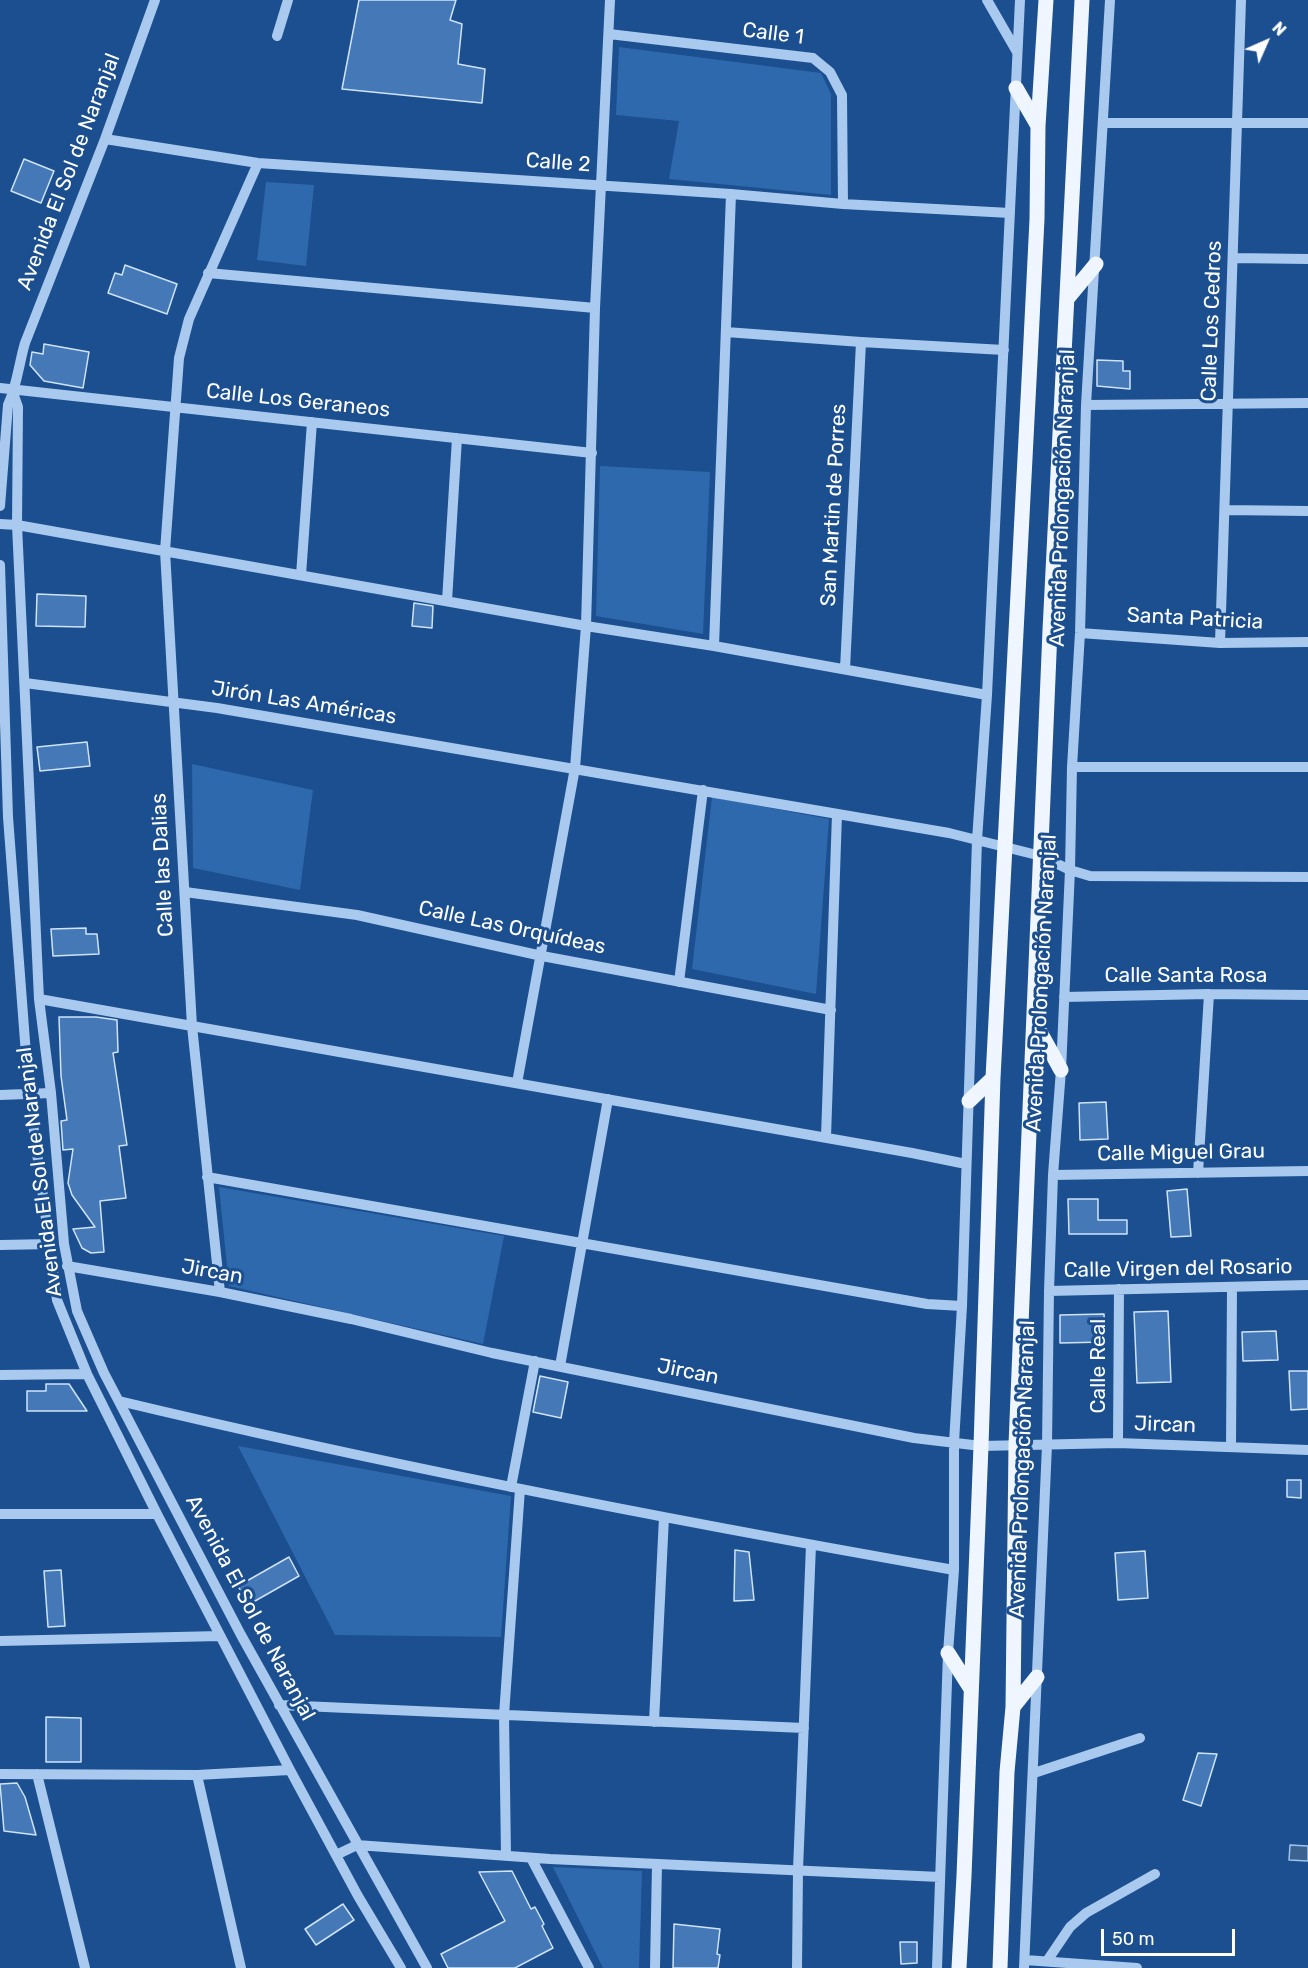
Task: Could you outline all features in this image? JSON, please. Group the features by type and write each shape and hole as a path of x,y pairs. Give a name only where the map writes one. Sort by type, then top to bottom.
{"main road":[{"name":"Avenida Prolongación Naranjal","path":"958,1968 964,1876 981,1446 993,1078 1037,219 1038,126 1046,0"},
{"name":"Avenida Prolongación Naranjal","path":"1000,1968 1007,1772 1013,1707 1016,1444 1041,856 1082,0"},
{"path":"1016,88 1038,126"},
{"path":"1067,299 1096,264"},
{"path":"1034,1022 1061,1070"},
{"path":"969,1101 993,1078"},
{"path":"948,1653 971,1689"},
{"path":"1013,1707 1037,1677"}],"street":[{"name":"Avenida El Sol de Naranjal","path":"0,506 8,405 14,392 25,342 105,139 155,0"},
{"path":"277,36 288,0"},
{"path":"517,1083 575,768 586,626 595,308 610,0"},
{"path":"987,0 1018,53"},
{"path":"937,1968 948,1653 954,1570 954,1443 962,1306 977,840 987,695 1020,0"},
{"name":"Avenida Prolongación Naranjal","path":"1025,1964 1047,1445 1053,1175 1061,1070 1072,767 1080,633 1086,405 1110,0"},
{"name":"Calle Los Cedros","path":"1220,643 1241,0"},
{"name":"Calle 1","path":"609,34 813,58 830,72 842,95 843,204"},
{"path":"1104,123 1308,123"},
{"name":"Calle 2","path":"105,139 258,163 731,194 843,204 1010,213"},
{"name":"Calle las Dalias","path":"220,1292 192,1026 165,551 178,358 189,319 258,163"},
{"path":"714,646 731,194"},
{"path":"1234,258 1308,259"},
{"path":"208,273 595,308"},
{"path":"726,332 1004,350"},
{"name":"San Martin de Porres","path":"845,669 861,342"},
{"name":"Calle Los Geraneos","path":"0,388 14,392 174,407 592,453"},
{"name":"Avenida El Sol de Naranjal","path":"14,392 18,407 17,525 39,999 51,1093 67,1266 77,1311 104,1373 279,1705 427,1968"},
{"path":"1086,405 1308,404"},
{"path":"301,575 312,422"},
{"path":"447,601 457,438"},
{"path":"1226,510 1308,511"},
{"path":"0,524 17,525 987,695"},
{"name":"Avenida El Sol de Naranjal","path":"0,565 8,817 29,1094 57,1300 87,1374 157,1514 290,1770 401,1968"},
{"name":"Santa Patricia","path":"1080,633 1220,643 1308,642"},
{"name":"Jirón Las Américas","path":"25,683 173,702 837,814 977,840 1041,856 1070,870 1090,876 1308,877"},
{"path":"1072,767 1308,767"},
{"path":"679,982 703,790"},
{"path":"826,1137 837,814"},
{"name":"Calle Las Orquídeas","path":"184,892 357,915 542,956 831,1010"},
{"path":"1198,1173 1209,993"},
{"name":"Calle Santa Rosa","path":"1064,997 1209,993 1308,995"},
{"path":"39,999 826,1137 966,1164"},
{"path":"0,1095 51,1093"},
{"path":"560,1366 608,1099"},
{"name":"Calle Miguel Grau","path":"1053,1175 1308,1171"},
{"path":"207,1177 927,1304 962,1306"},
{"path":"0,1245 51,1244"},
{"name":"Jircan","path":"67,1266 220,1292 535,1361 914,1438 981,1446 1118,1443 1308,1450"},
{"name":"Calle Virgen del Rosario","path":"1049,1291 1308,1286"},
{"path":"1231,1447 1232,1287"},
{"name":"Calle Real","path":"1118,1443 1119,1289"},
{"path":"506,1856 504,1715 516,1488 535,1361"},
{"path":"0,1376 87,1374"},
{"path":"119,1401 238,1430 516,1488 954,1570"},
{"path":"0,1514 157,1514"},
{"path":"654,1722 664,1517"},
{"path":"796,1968 811,1545"},
{"path":"0,1641 220,1636"},
{"path":"279,1705 804,1728"},
{"path":"1034,1773 1140,1738"},
{"path":"0,1774 197,1775 290,1770"},
{"path":"37,1774 85,1968"},
{"path":"197,1775 241,1968"},
{"path":"336,1855 357,1845 531,1858 940,1877"},
{"path":"531,1858 589,1968"},
{"path":"655,1968 657,1864"},
{"path":"1047,1961 1070,1927 1086,1912 1155,1874"},
{"path":"1025,1964 1047,1961 1137,1968"}],"shaded area":[{"path":"619,47 821,73 831,94 831,195 669,179 679,121 616,115"},
{"path":"266,182 314,185 306,266 257,260"},
{"path":"600,466 710,472 703,634 596,616"},
{"path":"192,764 313,790 300,890 193,868"},
{"path":"712,797 829,819 816,994 692,969"},
{"path":"219,1187 504,1236 483,1344 229,1286"},
{"path":"238,1446 511,1496 501,1637 335,1635"},
{"path":"1290,1845 1308,1846 1308,1861 1289,1860"},
{"path":"553,1867 642,1871 639,1968 603,1968"}],"building":[{"path":"359,0 456,0 450,20 462,24 458,64 485,69 482,103 342,89"},
{"path":"24,159 54,171 41,203 11,191"},
{"path":"125,265 177,284 167,314 108,293 115,273 122,275"},
{"path":"44,344 89,352 83,388 44,381 30,365 32,352 43,354"},
{"path":"1097,360 1123,361 1123,371 1130,371 1130,389 1097,386"},
{"path":"37,594 86,596 85,627 36,626"},
{"path":"414,603 433,606 432,628 412,626"},
{"path":"87,742 90,766 40,771 37,747"},
{"path":"86,928 86,934 97,934 99,954 53,956 51,929"},
{"path":"59,1017 96,1017 117,1020 118,1052 113,1053 127,1145 119,1146 126,1198 100,1201 104,1252 91,1253 82,1248 73,1229 95,1227 72,1195 68,1183 73,1149 63,1150 61,1121 67,1120 61,1076"},
{"path":"1106,1102 1108,1139 1080,1140 1079,1103"},
{"path":"1187,1189 1191,1236 1171,1237 1167,1191"},
{"path":"1068,1199 1098,1199 1098,1220 1127,1220 1127,1234 1069,1234"},
{"path":"1168,1311 1171,1382 1137,1383 1134,1312"},
{"path":"1104,1314 1105,1342 1060,1343 1060,1315"},
{"path":"1276,1331 1278,1360 1243,1361 1242,1332"},
{"path":"1289,1371 1308,1371 1308,1409 1291,1410"},
{"path":"540,1376 568,1382 561,1418 533,1412"},
{"path":"46,1384 69,1384 87,1411 27,1411 27,1391 46,1391"},
{"path":"1287,1480 1301,1480 1301,1498 1287,1497"},
{"path":"735,1550 749,1552 754,1600 734,1601"},
{"path":"1145,1551 1148,1598 1118,1600 1115,1553"},
{"path":"289,1557 299,1576 248,1605 238,1586"},
{"path":"61,1570 65,1626 48,1627 44,1571"},
{"path":"46,1717 81,1718 81,1762 46,1762"},
{"path":"1198,1753 1217,1754 1201,1806 1183,1800"},
{"path":"17,1783 25,1797 36,1835 4,1831 0,1784"},
{"path":"512,1871 531,1909 535,1907 553,1948 515,1968 448,1968 441,1954 505,1921 479,1872"},
{"path":"343,1904 354,1920 316,1945 305,1929"},
{"path":"674,1924 720,1929 718,1968 673,1968"},
{"path":"900,1942 917,1942 917,1963 901,1964"}]}
